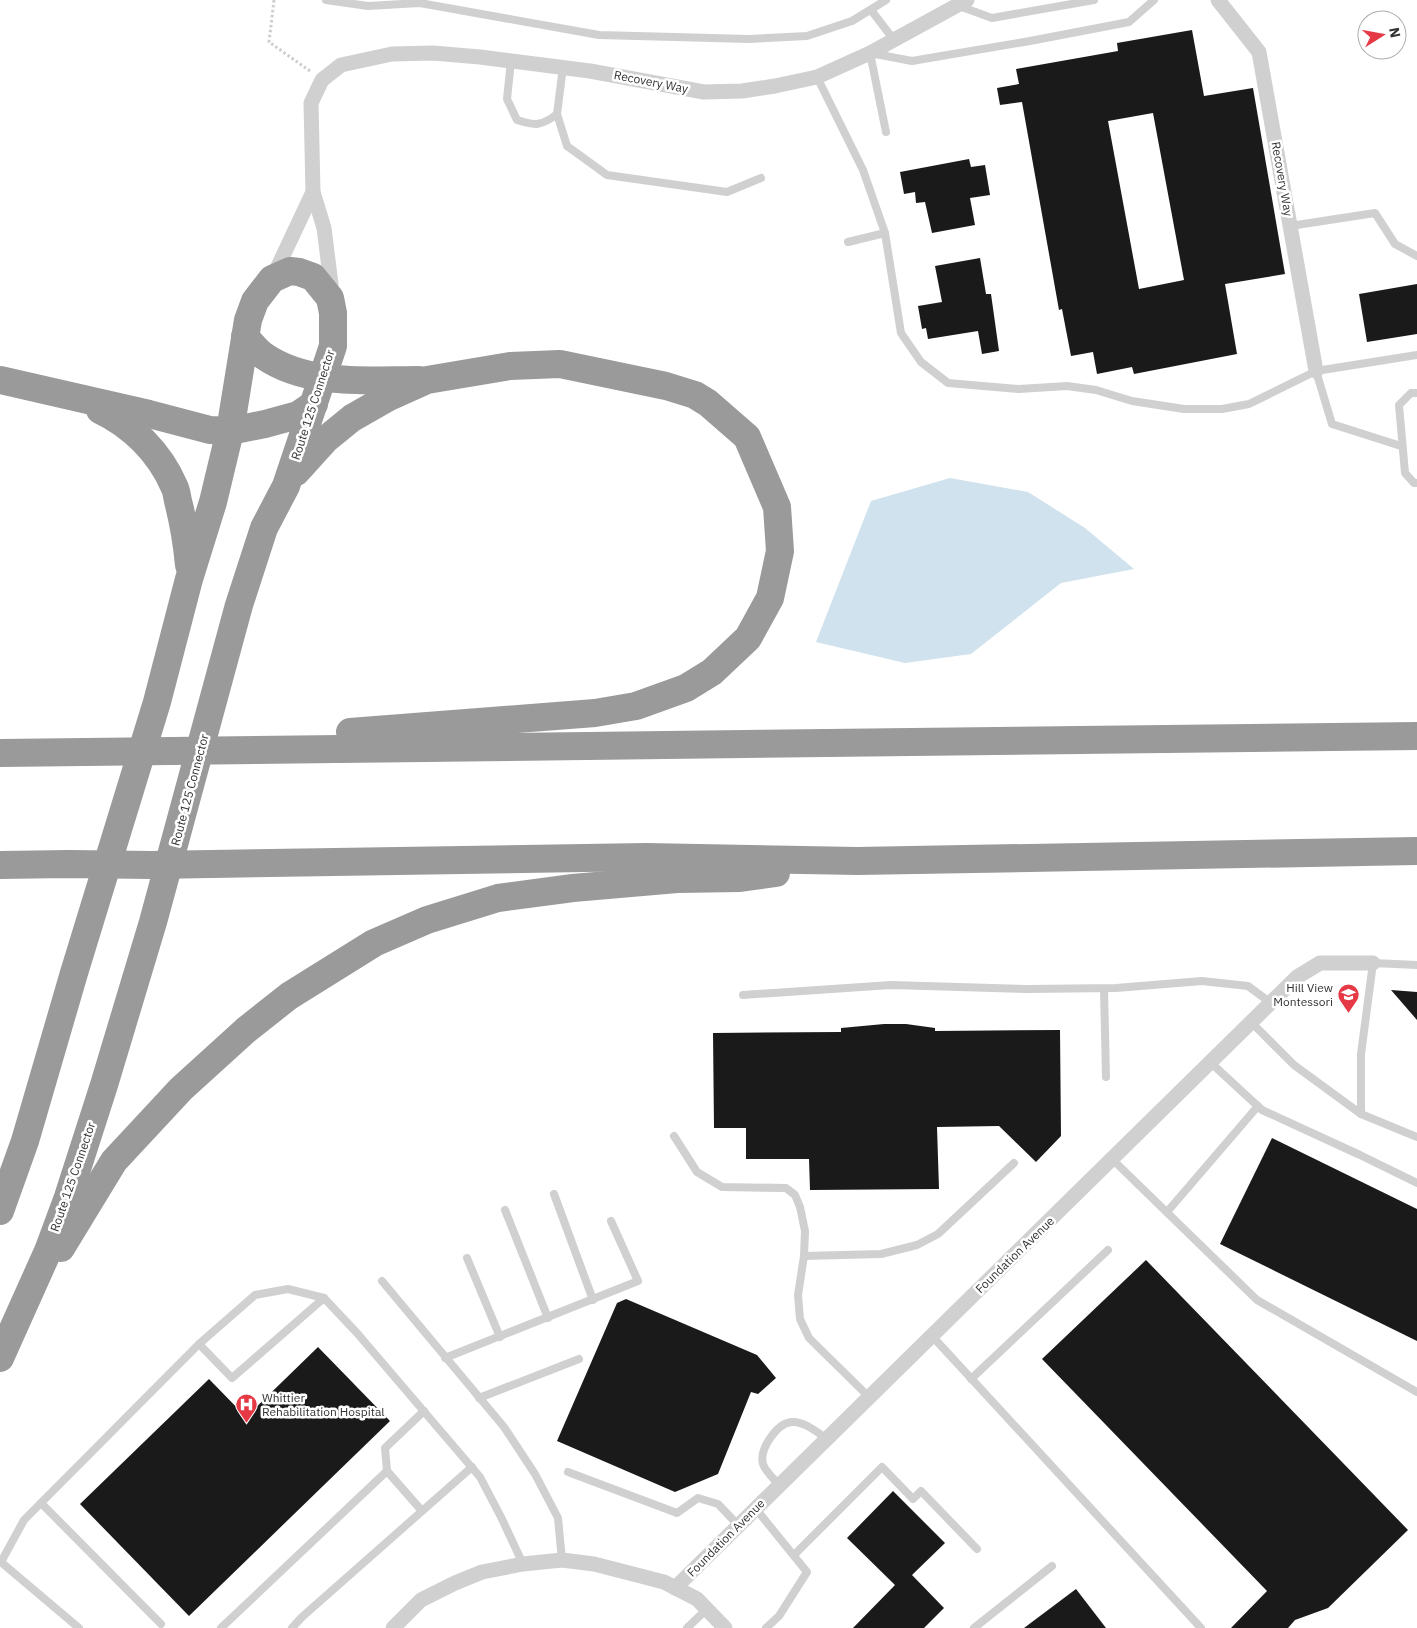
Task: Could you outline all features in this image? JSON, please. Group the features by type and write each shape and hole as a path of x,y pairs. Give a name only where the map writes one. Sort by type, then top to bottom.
{"highway":[{"path":"0,1211 25,1141 158,702 190,579 213,502 230,431 248,320 254,301 272,278 290,271 313,277 330,298"},
{"name":"Route 125 Connector","path":"0,1358 48,1251 68,1198 104,1084 153,922 215,700 239,605 264,528 286,486 333,346 333,313 330,298"},
{"path":"245,337 263,355 277,364 304,373 323,376 358,380 426,380 510,366 560,364 666,386 695,395 747,437 777,506 780,551 770,598 748,638 712,672 686,688 636,706 595,713 327,734 286,740 246,751"},
{"path":"0,380 210,430 230,431 265,424 298,415 314,404"},
{"path":"286,486 303,463 325,440 352,418 387,398 426,380"},
{"path":"69,396 116,417 139,435 158,458 174,486 187,538 190,579"},
{"path":"0,753 1417,736"},
{"path":"0,865 162,865 646,857 857,861 1417,851"},
{"path":"20,1313 82,1216 114,1161 181,1089 246,1030 289,996 374,943 427,920 498,898 573,888 668,880 740,878 857,861"}],"street":[{"name":"Recovery Way","path":"1218,0 1259,52 1316,371"},
{"name":"Recovery Way","path":"322,80 341,65 392,54 433,53 563,68 646,80 704,92 742,91 776,86 818,76 870,53 963,3"},
{"path":"322,80 311,103 313,192 324,228 330,298"},
{"path":"272,278 313,192"},
{"name":"Foundation Avenue","path":"676,1588 1298,976 1320,963 1373,963"},
{"path":"400,1626 421,1600 455,1583 482,1572 523,1564 562,1560 594,1564 664,1582 698,1599 725,1628"}],"lane":[{"path":"326,0 368,6 420,3 599,35 749,39 807,36 852,21 886,0"},
{"path":"963,3 992,18 1094,0"},
{"path":"886,132 870,53 912,61 1030,41 1129,22 1154,0"},
{"path":"871,10 894,40"},
{"path":"511,61 507,99 517,120 532,125 546,122 557,114"},
{"path":"563,68 557,114 567,146 607,175 727,192 762,178"},
{"path":"818,76 863,170 885,233 901,333 921,362 948,383 1019,389 1066,386 1096,390 1132,401 1184,409 1222,409 1249,404 1316,371 1417,355"},
{"path":"1290,226 1376,213 1395,244 1417,256"},
{"path":"848,242 885,233"},
{"path":"1316,371 1332,424 1401,446"},
{"path":"1417,393 1411,393 1399,405 1401,446 1405,473 1414,483 1417,483"},
{"path":"1361,1114 1361,1054 1373,963 1417,965"},
{"path":"743,995 891,985 1028,989 1104,988 1202,981 1248,986 1271,1003"},
{"path":"1104,988 1106,1077"},
{"path":"1251,1022 1294,1065 1361,1114 1417,1138"},
{"path":"1210,1062 1262,1110 1417,1183"},
{"path":"1166,1212 1258,1106"},
{"path":"674,1136 697,1172 722,1187 786,1188 795,1195 800,1207 805,1231 804,1256 798,1295 800,1319 809,1338 869,1397"},
{"path":"1112,1159 1257,1300 1417,1392"},
{"path":"804,1256 881,1254 916,1245 938,1234 1014,1163"},
{"path":"554,1194 593,1300"},
{"path":"505,1210 548,1318"},
{"path":"445,1358 638,1281 611,1221"},
{"path":"971,1379 1108,1250"},
{"path":"468,1258 500,1337"},
{"path":"382,1281 509,1435 535,1474 558,1518 562,1560"},
{"path":"79,1628 1,1562 24,1520 199,1344 255,1294 288,1288 324,1298 472,1467 480,1477 523,1564"},
{"path":"199,1344 232,1378 324,1298"},
{"path":"932,1336 1201,1628"},
{"path":"479,1398 579,1359"},
{"path":"422,1511 387,1471 385,1448 424,1411"},
{"path":"780,1486 763,1465 762,1454 764,1448 775,1432 784,1424 792,1422 801,1423 828,1438"},
{"path":"292,1628 302,1617 472,1467"},
{"path":"794,1555 882,1467 913,1499 921,1491 977,1549"},
{"path":"221,1628 387,1471"},
{"path":"568,1472 677,1513 698,1498 718,1504 739,1526"},
{"path":"42,1503 161,1624"},
{"path":"756,1509 807,1572 779,1616 766,1628"},
{"path":"974,1628 1052,1566"},
{"path":"687,1628 707,1609"}],"path":[{"path":"274,0 269,42 322,80"}],"water":[{"path":"950,478 1028,492 1085,528 1134,569 1061,583 971,654 905,663 816,642 871,501"}],"building":[{"path":"1192,30 1204,96 1253,88 1285,274 1225,284 1237,354 1134,374 1132,367 1097,374 1093,352 1071,356 1062,309 1059,310 1022,102 1000,105 997,88 1019,84 1016,69 1118,51 1117,43","holes":["1153,113 1184,280 1139,289 1108,121"]},
{"path":"969,159 971,167 985,165 990,195 970,198 975,225 932,233 925,202 916,203 915,192 904,194 900,172"},
{"path":"980,258 986,294 991,294 999,351 982,354 978,331 928,339 926,328 922,329 918,306 942,302 935,266"},
{"path":"1417,284 1417,334 1367,342 1359,294"},
{"path":"1391,990 1417,992 1417,1020"},
{"path":"906,1024 935,1028 935,1031 1060,1030 1061,1136 1036,1162 999,1126 937,1127 939,1189 810,1190 809,1159 746,1159 746,1128 714,1128 713,1033 841,1032 841,1028"},
{"path":"1272,1138 1417,1209 1417,1341 1220,1244"},
{"path":"1146,1260 1408,1530 1328,1608 1295,1620 1288,1628 1231,1628 1267,1591 1042,1359"},
{"path":"626,1299 757,1355 776,1378 758,1394 751,1392 718,1474 675,1492 557,1441 617,1303"},
{"path":"318,1347 390,1421 189,1616 80,1504 209,1379 246,1417"},
{"path":"893,1491 945,1543 912,1575 944,1608 924,1628 853,1628 895,1585 847,1538"},
{"path":"1076,1589 1106,1628 1024,1628"}],"place":[{"name":"Hill View Montessori","path":"1349,1014"},
{"name":"Whittier Rehabilitation Hospital","path":"246,1424"}]}
